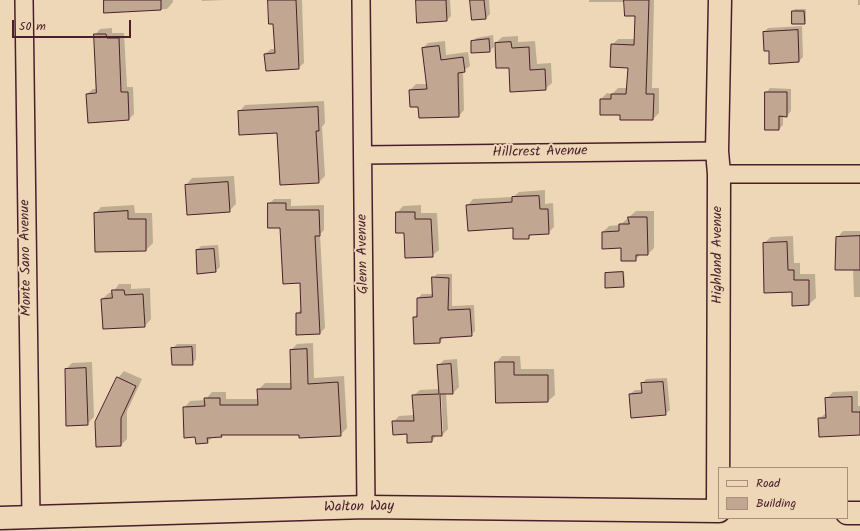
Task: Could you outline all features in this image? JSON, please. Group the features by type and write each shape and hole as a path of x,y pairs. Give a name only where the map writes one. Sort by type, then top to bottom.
{"main road":[{"name":"Highland Avenue","path":"719,467 719,174 717,151 720,0"},
{"name":"Walton Way","path":"0,518 366,507 718,510"},
{"path":"848,513 860,513"}],"street":[{"name":"Monte Sano Avenue","path":"24,0 31,517"},
{"name":"Glenn Avenue","path":"361,0 366,507"},
{"name":"Hillcrest Avenue","path":"363,155 717,151"},
{"path":"719,174 860,174"}],"building":[{"path":"104,0 161,0 161,10 104,13"},
{"path":"268,0 296,0 299,69 266,71 264,54 275,53 273,24 269,24"},
{"path":"416,0 446,0 447,21 417,23"},
{"path":"470,0 484,0 486,19 472,20"},
{"path":"624,0 649,0 646,94 654,94 653,120 620,120 620,115 600,115 600,99 611,99 611,94 626,94 628,68 610,67 611,44 634,45 635,16 625,16"},
{"path":"792,11 804,11 805,24 792,24"},
{"path":"798,30 799,62 769,64 769,51 764,51 763,32"},
{"path":"94,34 106,34 107,38 119,38 121,92 128,92 129,120 88,123 86,94 96,93"},
{"path":"489,39 490,52 471,53 471,41"},
{"path":"511,42 512,48 529,47 530,70 545,69 546,90 510,92 509,68 496,68 495,43"},
{"path":"439,46 441,60 463,57 465,72 458,73 459,117 419,118 418,107 410,107 409,90 427,89 422,48"},
{"path":"765,92 787,92 787,117 779,116 779,130 765,130"},
{"path":"318,107 319,131 316,131 319,183 280,185 277,133 239,135 238,111"},
{"path":"228,182 230,212 187,215 185,185"},
{"path":"539,196 540,209 548,209 549,234 529,235 529,239 513,239 513,228 468,231 466,205 512,202 512,197"},
{"path":"268,203 286,203 286,210 319,210 320,236 315,236 320,334 296,335 296,313 301,313 300,283 283,284 280,228 268,228"},
{"path":"128,211 128,219 146,219 146,251 95,252 94,213"},
{"path":"396,212 415,212 415,219 431,219 433,257 405,258 404,233 396,233"},
{"path":"628,217 647,217 648,255 636,255 636,261 621,261 621,248 602,249 602,232 619,231 619,224 629,224"},
{"path":"860,236 860,270 835,270 836,237"},
{"path":"787,242 788,270 794,270 794,280 809,280 809,305 792,306 792,292 764,293 763,243"},
{"path":"214,249 216,272 197,274 196,250"},
{"path":"623,272 624,287 605,288 605,273"},
{"path":"432,277 449,278 448,310 470,309 472,336 440,338 440,343 414,344 413,317 417,317 417,298 432,297"},
{"path":"112,290 124,290 125,295 143,294 145,327 103,329 101,299 112,298"},
{"path":"192,347 193,365 172,365 171,348"},
{"path":"307,349 308,384 338,382 341,436 299,438 299,435 221,435 222,437 207,438 208,443 196,444 195,437 184,438 183,407 205,406 204,398 220,398 220,405 258,405 257,389 291,389 290,350"},
{"path":"495,362 514,362 514,375 548,375 548,402 496,403"},
{"path":"451,364 453,394 440,394 442,436 432,436 432,442 407,443 407,434 393,435 392,421 414,421 412,395 439,394 437,365"},
{"path":"86,368 88,425 66,426 65,369"},
{"path":"117,377 136,386 121,418 121,446 96,447 95,422"},
{"path":"663,382 666,415 631,418 629,394 642,393 641,383"},
{"path":"852,397 852,412 860,412 860,435 819,437 818,418 826,418 825,398"}]}
